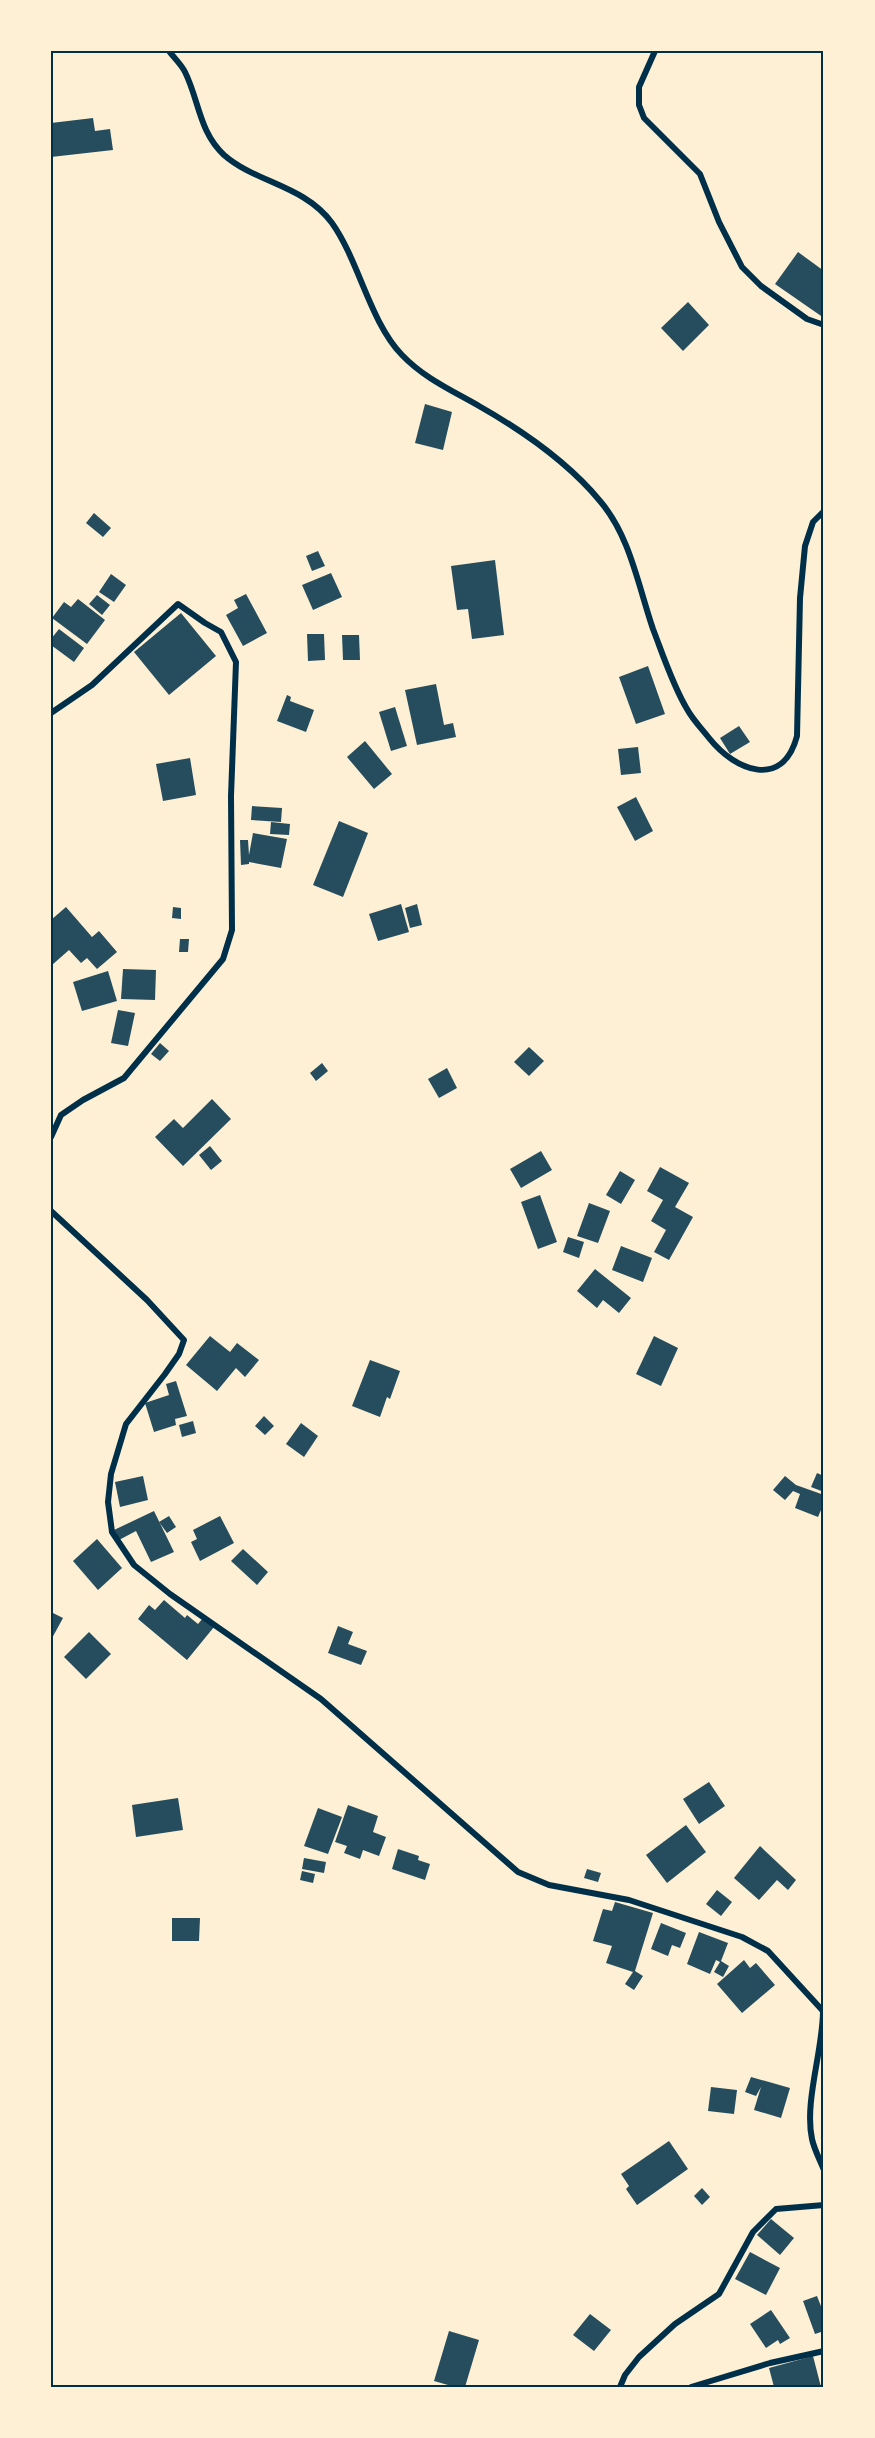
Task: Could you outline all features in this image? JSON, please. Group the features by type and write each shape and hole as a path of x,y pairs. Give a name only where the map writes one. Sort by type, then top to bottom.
{"street":[{"path":"169,51 185,72 201,122 213,143 225,156 290,189 314,204 332,224 353,262 386,334 400,353 424,376 522,431 572,471 601,501 617,524 628,550 654,630 687,709 716,746 739,766 760,770 780,766 793,753 797,736 800,598 805,546 813,522 824,511"},
{"path":"655,51 639,87 639,105 644,118 700,174 718,222 742,267 761,286 807,319 824,326"},
{"path":"51,713 92,685 178,604 221,632 236,662 231,796 232,930 223,959 124,1078 82,1100 61,1115 51,1137"},
{"path":"51,1211 147,1300 184,1340 179,1354 126,1424 111,1474 108,1502 112,1532 134,1565 170,1594 321,1699 518,1872 549,1885 629,1900 742,1937 768,1951 824,2011 811,2116 812,2139 824,2170"},
{"path":"620,2387 625,2375 639,2357 675,2324 719,2294 753,2232 776,2209 824,2205"},
{"path":"691,2387 770,2363 824,2351"}],"building":[{"path":"93,118 95,131 110,129 113,150 51,157 51,123"},
{"path":"798,252 824,271 824,318 775,284"},
{"path":"688,302 709,325 683,351 661,328"},
{"path":"425,404 452,412 443,450 415,443"},
{"path":"94,513 111,528 103,537 86,523"},
{"path":"318,551 325,566 312,571 306,556"},
{"path":"495,560 504,635 472,639 468,609 457,610 451,566"},
{"path":"331,573 342,597 313,610 302,585"},
{"path":"111,574 126,585 114,602 99,592"},
{"path":"246,594 267,633 243,646 226,615 238,608 234,600"},
{"path":"97,595 110,605 102,615 89,604"},
{"path":"78,599 105,620 87,644 52,618 64,602 71,607"},
{"path":"181,613 216,656 169,695 134,652"},
{"path":"59,629 84,648 74,662 51,645 51,639"},
{"path":"307,634 324,634 325,660 308,661"},
{"path":"342,635 359,635 360,660 343,660"},
{"path":"648,666 665,714 636,724 619,677"},
{"path":"436,684 444,725 453,723 456,737 417,745 405,690"},
{"path":"287,695 291,697 290,701 314,710 306,732 277,721"},
{"path":"395,707 407,746 391,751 379,712"},
{"path":"739,726 750,742 730,754 720,738"},
{"path":"365,741 392,774 374,789 347,757"},
{"path":"638,747 641,773 621,775 618,749"},
{"path":"190,758 196,795 163,801 156,764"},
{"path":"636,797 653,831 635,841 617,807"},
{"path":"252,806 282,808 281,822 251,820"},
{"path":"339,821 368,833 343,897 313,885"},
{"path":"271,822 290,824 289,835 270,834"},
{"path":"253,833 287,839 281,868 249,862 249,864 241,865 240,840 248,840 249,855"},
{"path":"401,904 409,932 378,941 369,914"},
{"path":"417,904 422,925 410,928 405,908"},
{"path":"66,907 92,937 99,931 117,952 97,969 87,958 81,963 69,950 52,965 51,963 51,920"},
{"path":"173,907 181,908 181,919 172,918"},
{"path":"180,939 189,939 188,952 179,952"},
{"path":"123,969 156,970 155,1000 121,999"},
{"path":"108,971 117,1001 82,1011 73,982"},
{"path":"118,1010 135,1013 128,1046 111,1043"},
{"path":"160,1043 169,1051 160,1061 151,1054"},
{"path":"529,1047 544,1061 529,1076 514,1062"},
{"path":"322,1063 328,1071 316,1081 310,1073"},
{"path":"447,1068 457,1088 439,1098 428,1079"},
{"path":"212,1099 231,1119 183,1166 155,1137 174,1119 183,1128"},
{"path":"210,1146 222,1161 211,1170 199,1155"},
{"path":"541,1151 552,1170 521,1188 510,1169"},
{"path":"660,1167 689,1183 675,1207 693,1217 669,1260 654,1252 666,1230 651,1221 663,1200 647,1191"},
{"path":"620,1171 635,1180 621,1204 606,1195"},
{"path":"540,1195 557,1242 538,1249 521,1202"},
{"path":"589,1203 610,1211 598,1243 577,1236"},
{"path":"568,1237 584,1242 579,1258 563,1252"},
{"path":"621,1246 652,1258 643,1282 612,1270"},
{"path":"595,1269 631,1298 619,1313 603,1300 597,1308 577,1291"},
{"path":"210,1336 230,1352 237,1343 259,1360 245,1377 236,1368 217,1391 186,1365"},
{"path":"654,1336 678,1348 661,1386 636,1374"},
{"path":"370,1360 400,1371 390,1399 387,1397 380,1417 352,1406"},
{"path":"176,1381 187,1416 175,1419 176,1425 154,1432 145,1403 169,1395 166,1384"},
{"path":"264,1416 274,1426 265,1435 255,1426"},
{"path":"193,1421 196,1433 182,1437 179,1425"},
{"path":"301,1423 318,1436 304,1457 286,1444"},
{"path":"817,1473 824,1476 824,1492 811,1487"},
{"path":"143,1476 148,1500 120,1507 115,1482"},
{"path":"785,1476 796,1485 824,1495 824,1503 818,1517 795,1508 800,1494 793,1491 785,1500 773,1490"},
{"path":"154,1511 174,1552 151,1562 136,1531 119,1540 114,1530"},
{"path":"169,1516 176,1527 167,1533 159,1522"},
{"path":"220,1516 234,1543 200,1561 191,1542 197,1539 193,1530"},
{"path":"97,1539 122,1568 98,1590 73,1561"},
{"path":"243,1549 268,1572 257,1585 231,1561"},
{"path":"164,1600 185,1618 187,1615 198,1624 203,1618 214,1627 187,1660 138,1619 149,1605 155,1610"},
{"path":"51,1612 63,1618 51,1640"},
{"path":"338,1626 353,1632 348,1644 367,1651 361,1665 328,1653"},
{"path":"89,1632 111,1654 86,1679 64,1657"},
{"path":"709,1782 725,1806 699,1824 683,1799"},
{"path":"178,1798 183,1830 136,1837 132,1805"},
{"path":"348,1805 378,1816 373,1832 386,1837 379,1856 363,1850 360,1859 344,1853 347,1846 335,1842"},
{"path":"318,1808 342,1817 328,1854 304,1846"},
{"path":"686,1825 706,1852 667,1883 646,1855"},
{"path":"760,1846 796,1880 788,1890 777,1880 759,1900 734,1878"},
{"path":"398,1849 419,1856 418,1860 430,1864 425,1880 392,1869"},
{"path":"304,1858 326,1862 324,1873 302,1869"},
{"path":"587,1869 601,1873 598,1882 584,1878"},
{"path":"302,1871 315,1874 313,1883 300,1880"},
{"path":"717,1890 732,1902 721,1916 706,1904"},
{"path":"615,1902 653,1913 635,1971 643,1976 634,1990 625,1984 633,1972 606,1963 612,1946 593,1941 603,1909 612,1911"},
{"path":"172,1918 200,1918 199,1941 172,1941"},
{"path":"661,1923 686,1933 680,1948 672,1945 668,1956 651,1949"},
{"path":"699,1932 728,1943 721,1961 729,1966 723,1977 714,1972 720,1962 716,1960 710,1974 687,1964"},
{"path":"744,1960 750,1968 756,1963 775,1985 742,2013 717,1984"},
{"path":"751,2077 790,2088 781,2118 754,2110 761,2087 756,2096 745,2092"},
{"path":"711,2087 737,2090 734,2114 708,2111"},
{"path":"669,2141 688,2169 637,2205 626,2189 629,2186 621,2174"},
{"path":"702,2188 710,2197 702,2205 694,2196"},
{"path":"771,2219 794,2238 780,2255 757,2235"},
{"path":"750,2252 780,2268 766,2295 735,2279"},
{"path":"817,2296 824,2314 824,2331 815,2334 803,2301"},
{"path":"771,2310 790,2338 780,2344 778,2340 766,2348 750,2324"},
{"path":"590,2314 611,2330 594,2351 573,2335"},
{"path":"449,2331 479,2340 465,2387 455,2387 434,2381"},
{"path":"813,2356 821,2387 774,2387 769,2368"}]}
